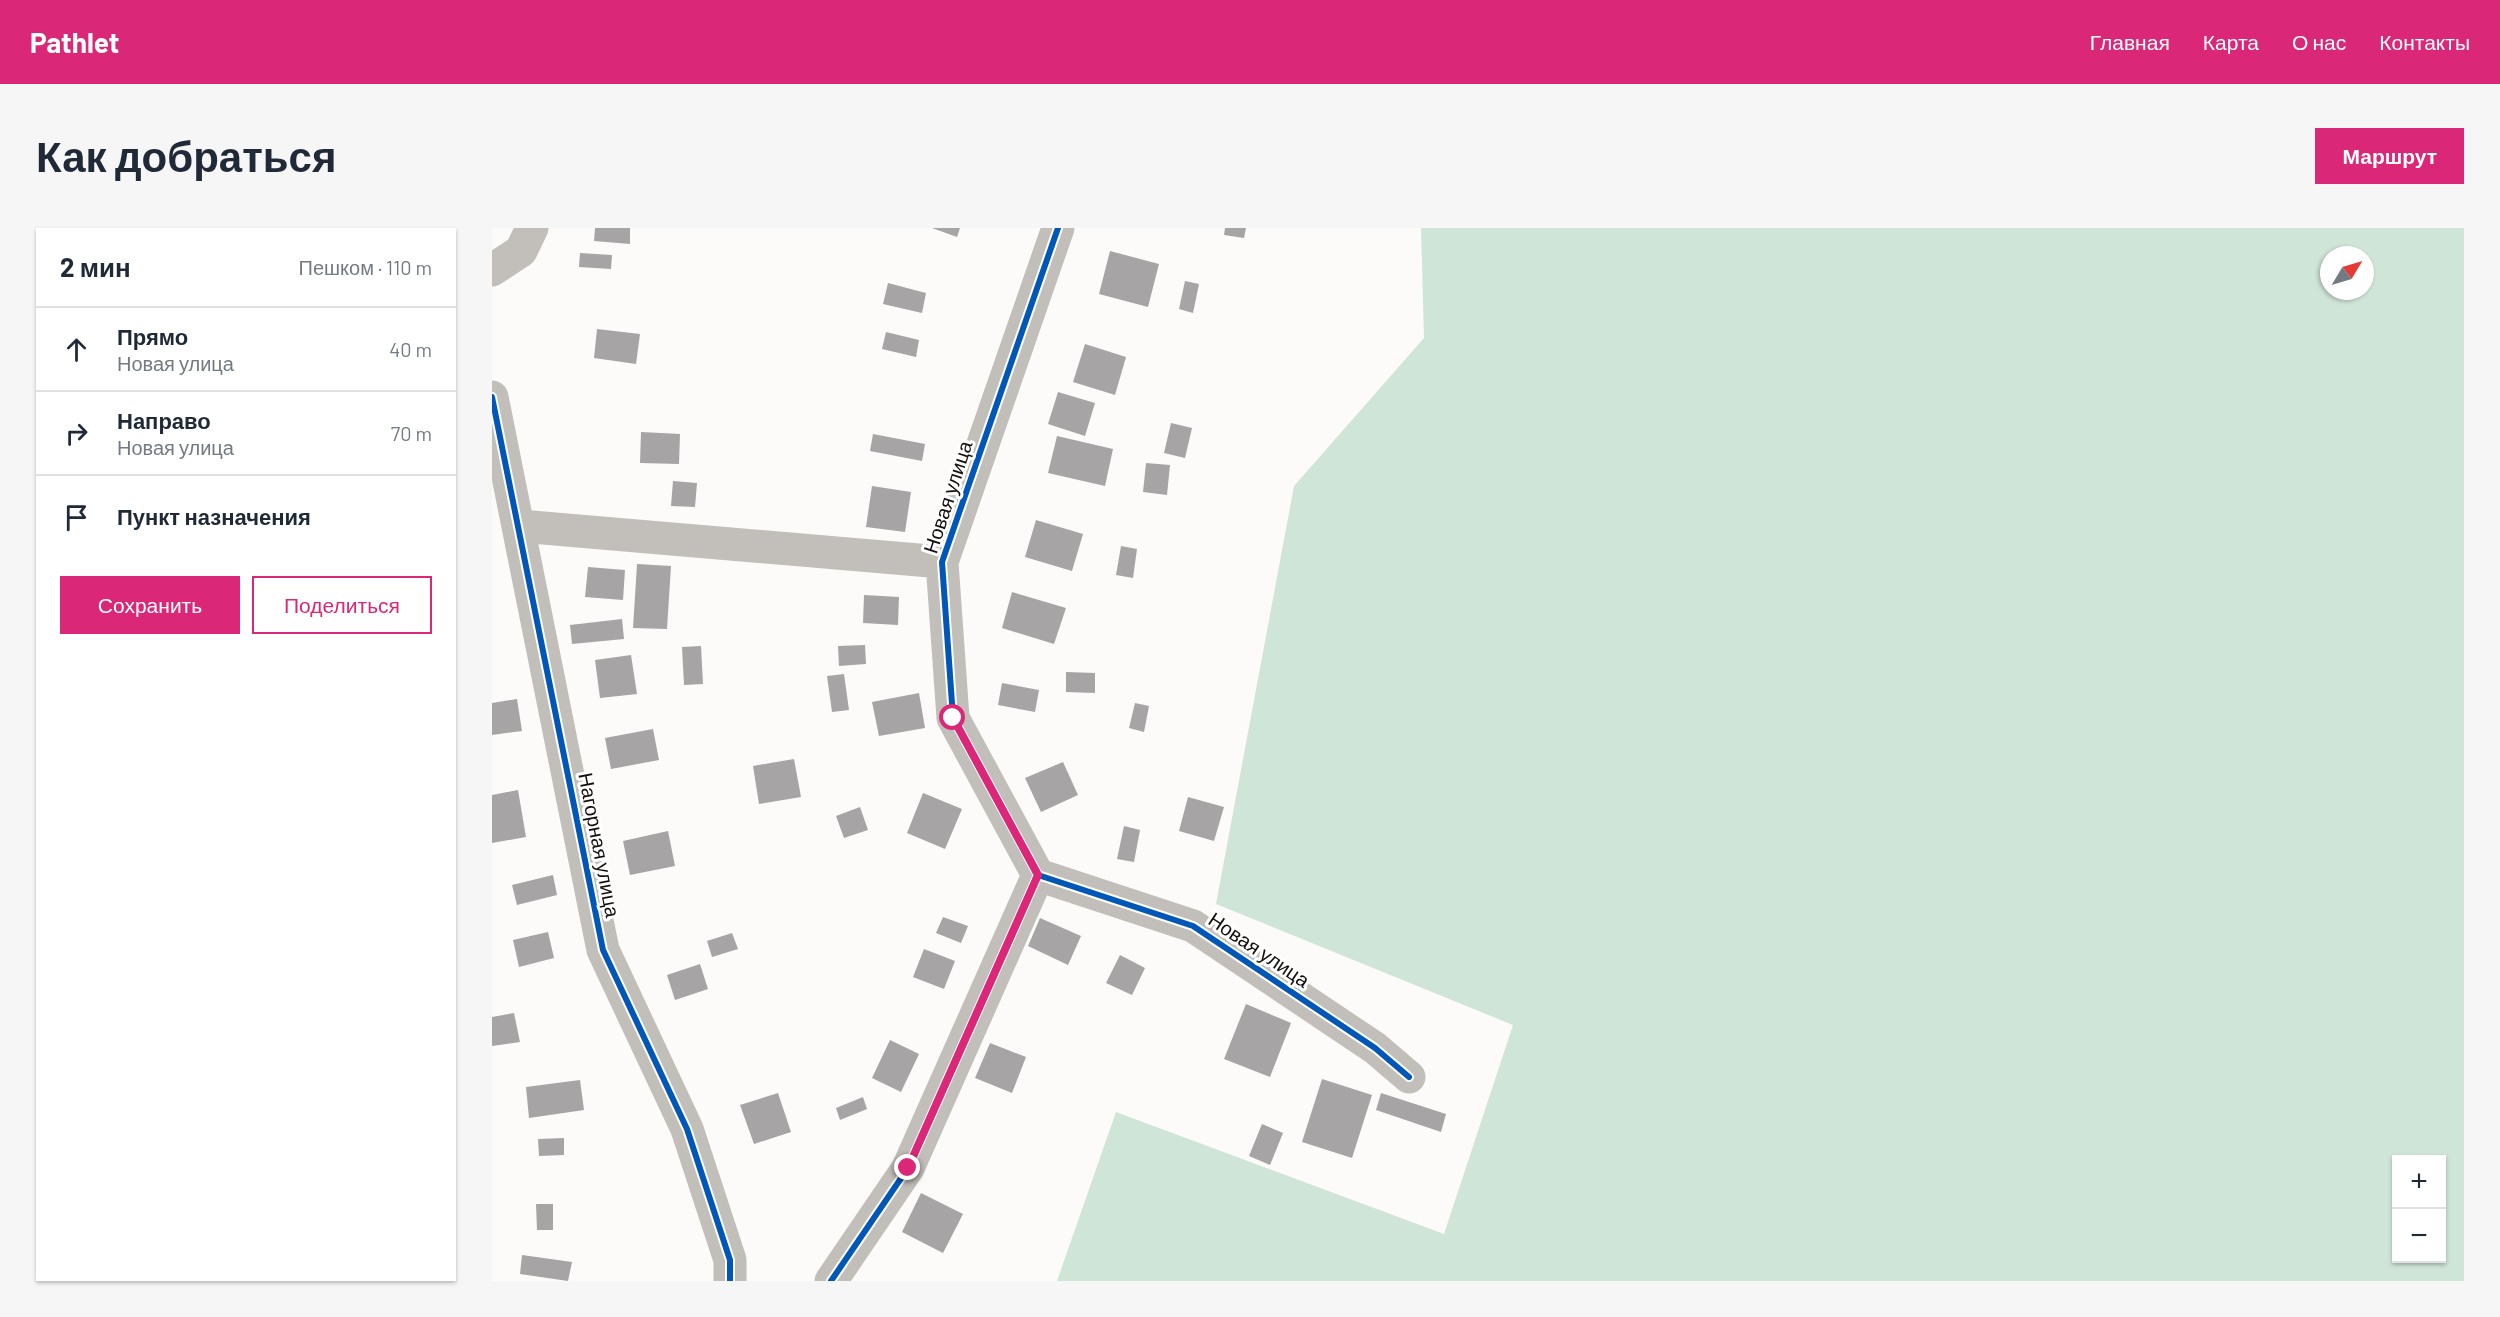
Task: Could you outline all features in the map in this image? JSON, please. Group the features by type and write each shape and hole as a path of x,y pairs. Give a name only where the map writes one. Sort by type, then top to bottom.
{"street":[{"path":"492,270 521,251 532,228"},
{"name":"Новая улица","path":"1058,228 942,562 953,718 1038,875 1193,926 1375,1048 1409,1077"},
{"name":"Нагорная улица","path":"492,397 520,526 603,950 687,1128 730,1260 730,1281"},
{"path":"520,526 942,562"},
{"path":"831,1281 908,1168 1038,875"}],"green space":[{"path":"1421,228 2464,228 2464,1281 1057,1281 1116,1112 1444,1234 1513,1025 1216,904 1294,486 1424,338"}],"building":[{"path":"595,228 630,228 630,244 594,241"},
{"path":"932,228 960,228 957,237"},
{"path":"1225,228 1246,228 1244,238 1224,235"},
{"path":"1110,251 1159,264 1148,307 1099,294"},
{"path":"580,253 612,255 611,269 579,267"},
{"path":"1185,281 1199,284 1193,313 1179,309"},
{"path":"888,283 926,293 922,313 883,304"},
{"path":"597,329 640,334 636,364 594,358"},
{"path":"886,332 919,340 916,357 882,349"},
{"path":"1085,344 1126,357 1115,395 1073,382"},
{"path":"1058,392 1095,403 1085,436 1048,424"},
{"path":"1171,423 1192,428 1185,458 1164,453"},
{"path":"641,432 680,434 679,464 640,463"},
{"path":"873,434 925,444 922,461 870,451"},
{"path":"1057,436 1113,449 1105,486 1048,473"},
{"path":"1146,463 1170,465 1167,495 1143,492"},
{"path":"673,481 697,483 695,507 671,506"},
{"path":"872,486 911,492 905,532 866,527"},
{"path":"1036,520 1083,534 1072,571 1025,557"},
{"path":"1121,546 1137,549 1133,578 1116,575"},
{"path":"637,564 671,566 667,629 633,628"},
{"path":"588,567 625,570 623,600 585,597"},
{"path":"1012,592 1066,608 1054,644 1002,628"},
{"path":"864,595 899,597 898,625 863,623"},
{"path":"622,619 624,639 572,644 570,625"},
{"path":"865,645 866,664 839,666 838,646"},
{"path":"701,646 703,684 684,685 682,647"},
{"path":"631,655 637,694 600,698 595,660"},
{"path":"1066,672 1095,673 1095,693 1066,692"},
{"path":"844,674 849,710 832,712 827,676"},
{"path":"1002,683 1039,690 1035,712 998,705"},
{"path":"919,693 925,728 879,736 872,702"},
{"path":"517,699 522,731 492,735 492,703"},
{"path":"1135,703 1149,706 1144,732 1129,728"},
{"path":"653,729 659,760 611,769 605,738"},
{"path":"794,759 801,797 759,804 753,766"},
{"path":"1063,762 1078,795 1041,812 1025,778"},
{"path":"518,790 526,837 492,843 492,795"},
{"path":"923,793 962,809 945,849 907,833"},
{"path":"1188,797 1224,807 1214,841 1179,831"},
{"path":"860,807 868,830 844,838 836,816"},
{"path":"1124,826 1140,830 1134,862 1117,859"},
{"path":"668,831 675,866 630,875 623,841"},
{"path":"553,875 557,895 517,905 512,885"},
{"path":"943,917 968,926 961,943 936,933"},
{"path":"1040,918 1081,936 1068,965 1028,946"},
{"path":"548,932 554,958 519,967 513,940"},
{"path":"732,933 738,949 712,957 707,941"},
{"path":"924,949 955,961 944,989 913,977"},
{"path":"1120,955 1145,968 1132,995 1106,983"},
{"path":"700,964 708,989 675,1000 667,975"},
{"path":"1246,1004 1291,1023 1270,1077 1224,1059"},
{"path":"514,1013 520,1042 492,1046 492,1017"},
{"path":"890,1040 919,1054 901,1092 872,1078"},
{"path":"990,1043 1026,1057 1012,1093 975,1078"},
{"path":"1322,1079 1372,1095 1352,1158 1302,1142"},
{"path":"580,1080 584,1110 529,1118 526,1087"},
{"path":"778,1093 791,1132 754,1144 740,1105"},
{"path":"1381,1093 1446,1114 1441,1132 1376,1110"},
{"path":"863,1097 867,1109 840,1120 836,1108"},
{"path":"1262,1124 1283,1133 1270,1165 1249,1156"},
{"path":"564,1138 564,1155 539,1156 538,1139"},
{"path":"921,1193 963,1214 943,1253 902,1232"},
{"path":"536,1204 553,1204 553,1230 537,1230"},
{"path":"522,1255 572,1262 568,1281 520,1274"}],"cycle path":[{"path":"831,1281 908,1168 1038,875 953,718 942,562 1058,228"},
{"path":"492,397 603,950 687,1129 730,1260 730,1281"},
{"path":"1038,875 1193,926 1375,1048 1409,1077"}],"route":[{"path":"908,1168 1038,875 953,718"}]}
